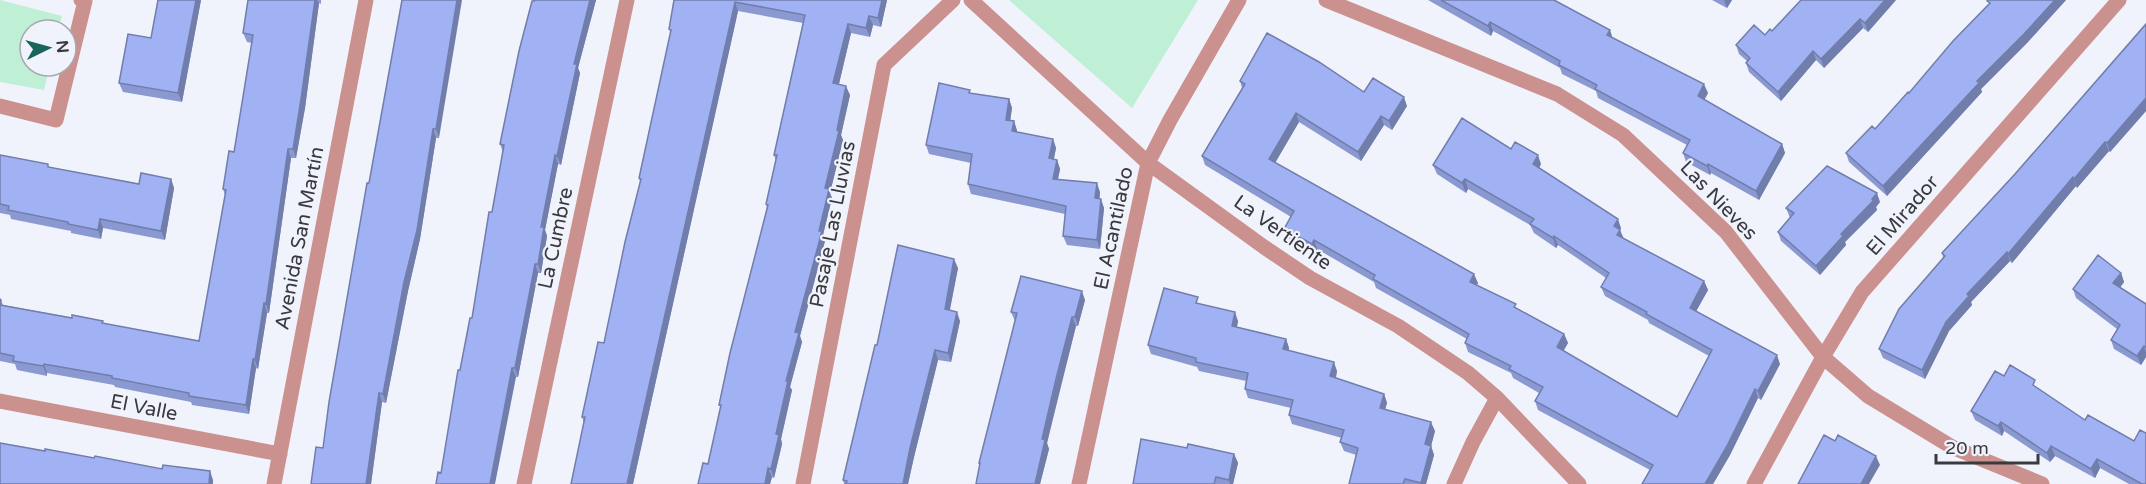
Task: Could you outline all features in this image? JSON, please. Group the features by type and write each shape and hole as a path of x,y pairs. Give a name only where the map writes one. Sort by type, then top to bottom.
{"street":[{"path":"0,106 56,120 85,1 81,0"},
{"name":"Avenida San Martín","path":"274,484 366,0"},
{"name":"La Cumbre","path":"524,484 627,0"},
{"name":"Pasaje Las Lluvias","path":"803,484 884,65 953,0"},
{"name":"La Vertiente","path":"971,0 1148,163 1310,278 1398,326 1468,373 1497,398 1579,484"},
{"name":"El Acantilado","path":"1079,484 1148,163 1239,0"},
{"name":"Las Nieves","path":"1326,0 1557,94 1623,135 1726,232 1823,357 1868,396 1952,447 2042,484"},
{"name":"El Mirador","path":"1754,484 1823,357 1862,292 2119,0"},
{"path":"1454,484 1497,398"},
{"name":"El Valle","path":"0,401 280,454"}],"green space":[{"path":"0,0 62,16 61,18 18,18 18,78 47,78 44,90 0,82"},
{"path":"1009,0 1198,0 1132,108"}],"building":[{"path":"158,0 196,0 178,93 119,83 128,34 151,38"},
{"path":"248,0 315,0 293,149 288,149 266,304 264,303 246,405 189,396 189,393 112,378 112,376 13,361 14,356 0,353 0,305 72,318 72,315 103,321 102,323 199,341 226,190 223,189 229,151 234,152 253,35 243,33"},
{"path":"402,0 457,0 436,129 433,129 417,230 404,282 383,394 379,393 366,484 311,484 316,447 323,448 367,183 369,183"},
{"path":"534,0 590,0 574,64 577,64 557,156 555,155 541,227 544,227 538,264 535,264 515,368 512,368 490,484 436,484 438,472 441,473 458,370 460,370 470,318 472,318 489,212 492,212 504,145 500,144 519,51"},
{"path":"674,0 882,0 878,18 869,16 866,28 848,24 833,83 846,86 837,130 839,131 825,188 829,189 819,231 822,231 795,332 799,333 786,381 788,381 776,434 779,435 765,484 698,484 703,463 708,464 730,353 768,205 766,204 777,155 774,155 805,15 735,2 627,484 571,484 598,342 604,343 641,179 639,178 671,30 669,29"},
{"path":"1441,0 1554,0 1610,30 1607,35 1704,84 1698,96 1782,144 1756,191 1683,153 1690,140 1595,89 1597,85 1559,65 1560,61 1490,22 1488,26"},
{"path":"1801,0 1885,0 1865,23 1860,19 1821,59 1813,51 1778,92 1746,63 1750,58 1736,45 1754,25 1765,35 1770,29 1772,31"},
{"path":"1988,0 2055,0 1977,81 1979,83 1883,186 1846,153 1872,126 1875,129 1909,93 1953,41 1990,3"},
{"path":"2146,24 2146,98 2074,179 2073,177 2008,254 2007,252 1967,294 1969,296 1946,322 1922,370 1879,349 1899,309 1945,256 1942,253 2015,174"},
{"path":"1267,33 1319,62 1364,92 1373,78 1404,97 1389,121 1381,116 1358,152 1296,113 1269,159 1474,274 1470,282 1516,304 1514,307 1564,334 1557,347 1677,417 1712,350 1601,287 1609,273 1554,236 1553,238 1530,224 1534,219 1465,179 1462,183 1433,165 1462,118 1511,149 1515,142 1538,155 1533,164 1618,219 1614,226 1620,230 1617,235 1704,281 1690,308 1777,355 1758,391 1755,389 1705,484 1642,484 1653,465 1535,401 1543,387 1509,369 1511,366 1465,343 1469,334 1373,279 1375,275 1314,240 1312,244 1284,229 1294,211 1202,156 1245,84 1240,81"},
{"path":"939,83 970,90 969,93 1009,99 1006,120 1014,121 1012,131 1053,139 1049,158 1057,160 1053,179 1097,183 1095,198 1101,199 1097,240 1063,236 1066,206 968,184 972,154 926,145"},
{"path":"0,155 48,164 48,167 139,184 141,173 171,179 161,231 100,219 98,230 8,210 9,206 0,204"},
{"path":"1827,166 1877,193 1873,201 1841,234 1843,236 1816,266 1778,232 1794,213 1786,208"},
{"path":"898,245 954,259 945,309 957,312 948,353 935,350 903,484 846,484 847,481 843,480 875,345 877,345"},
{"path":"2098,255 2121,273 2113,283 2146,304 2146,347 2144,346 2137,356 2111,340 2120,325 2073,289"},
{"path":"1021,276 1082,291 1075,317 1072,317 1056,379 1042,439 1045,440 1035,484 976,484 979,463 1017,313 1011,312"},
{"path":"1164,288 1198,297 1196,303 1235,312 1232,326 1286,339 1283,349 1334,362 1330,376 1384,394 1380,408 1431,422 1425,444 1431,446 1421,483 1405,479 1403,484 1349,484 1358,448 1340,442 1344,430 1289,415 1293,400 1245,389 1248,373 1196,362 1196,358 1148,345"},
{"path":"2010,365 2035,380 2033,385 2085,420 2088,415 2134,441 2140,430 2146,433 2146,484 2142,484 2097,459 2091,469 2051,446 2047,453 2001,422 1998,426 1971,411 1995,371 2004,376"},
{"path":"1824,435 1835,441 1838,435 1876,456 1861,484 1798,484"},
{"path":"1141,439 1187,448 1188,444 1234,454 1229,480 1216,477 1214,484 1133,484"},
{"path":"0,443 94,458 95,456 162,469 163,465 210,471 209,484 0,484"}]}
